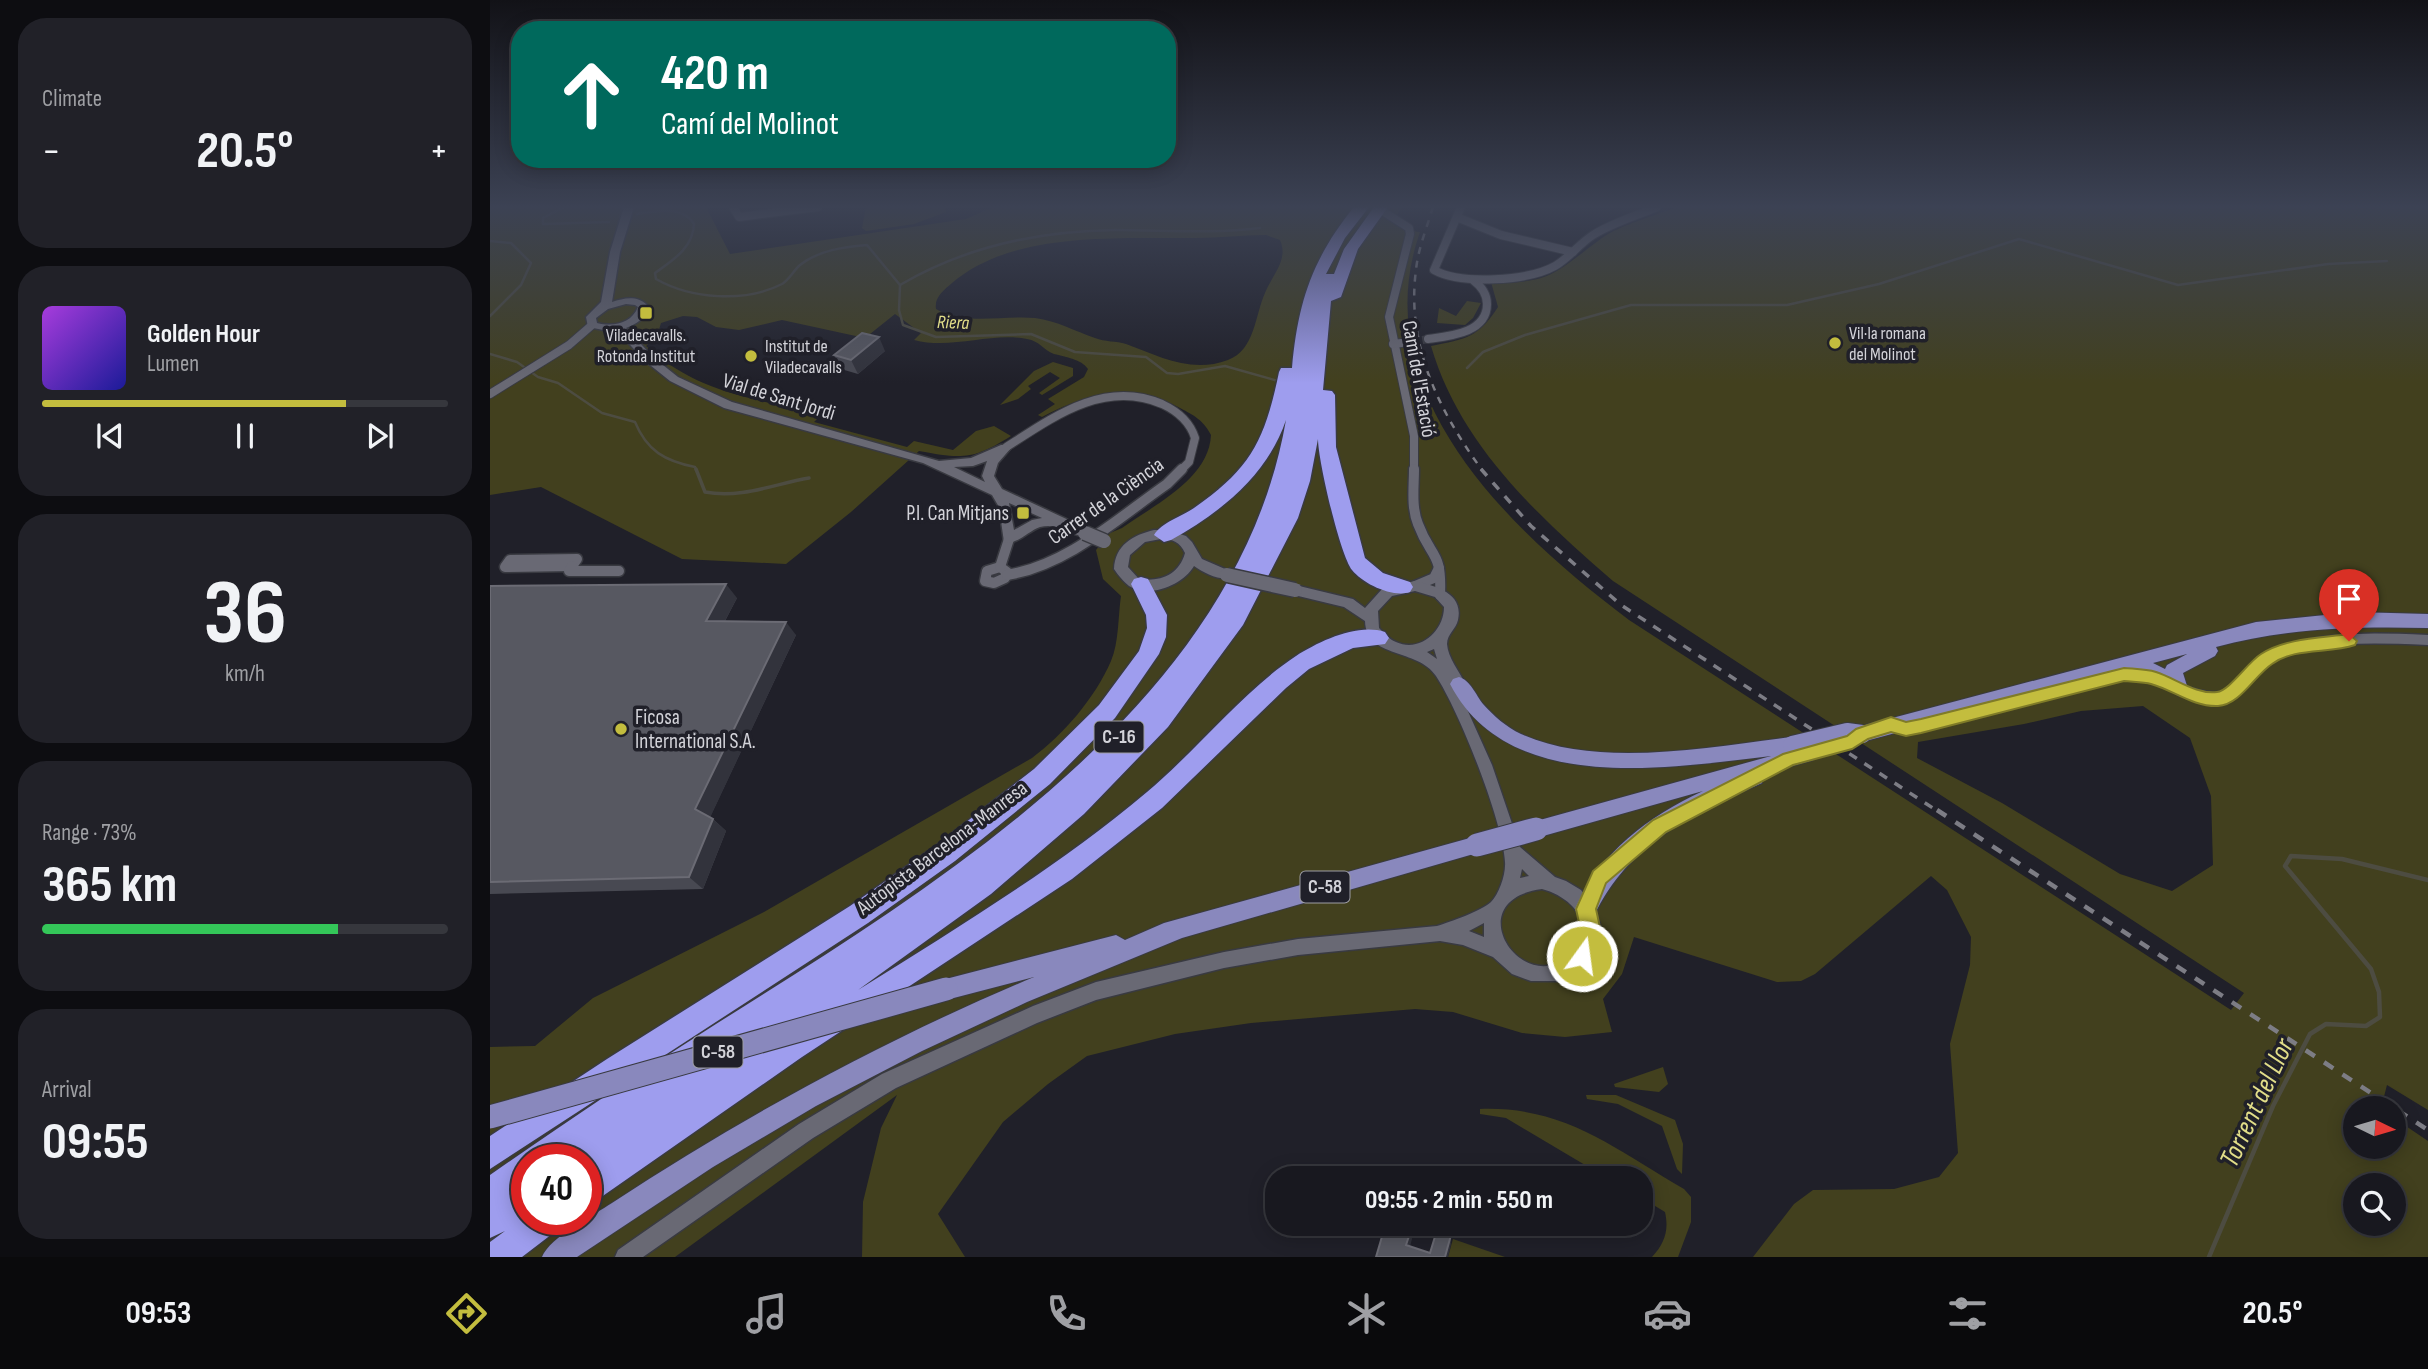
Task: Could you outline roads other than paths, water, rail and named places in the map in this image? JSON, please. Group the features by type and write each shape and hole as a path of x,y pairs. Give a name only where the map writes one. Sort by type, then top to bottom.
{"highway":[{"name":"Autopista Barcelona-Manresa","path":"559,1144 958,878 1038,814 1135,721 1174,676 1220,613 1246,568 1272,512 1289,454 1305,313 1321,266"},
{"name":"C-16","path":"602,1145 878,961 1039,839 1099,783 1190,685 1251,595 1289,514 1312,416 1317,339 1326,288 1337,266"},
{"path":"1344,266 1334,290 1328,340 1327,447 1346,527 1360,569 1379,580 1409,587"},
{"path":"1164,535 1185,524 1227,491 1252,467 1270,438 1279,416 1298,313 1317,273"},
{"path":"490,1154 633,1058 864,912 936,862 1042,777 1090,733 1144,660 1153,640 1157,620 1153,600 1141,584"},
{"path":"602,1178 791,1049 998,915 1127,823 1198,762 1256,702 1306,662 1374,628"},
{"path":"602,1162 697,1092 845,993 878,961"},
{"path":"490,1194 511,1179"},
{"path":"490,1223 511,1208"},
{"path":"490,1252 511,1235"},
{"path":"496,1257 525,1235"}],"main road":[{"name":"C-58","path":"490,1117 946,989 1174,931 1796,752 1852,742 1862,734 1891,724 2065,680 2226,635 2282,625 2354,619 2428,621"},
{"name":"C-58","path":"1891,724 1906,729 1926,725 2264,638 2325,628 2428,628"},
{"path":"2177,686 2173,670 2176,666 2209,651"},
{"path":"2065,680 2132,667 2146,668 2177,686"},
{"path":"2124,675 2152,678 2177,686"},
{"path":"1459,684 1481,716 1496,728 1531,747 1565,754 1681,757 1796,752"},
{"path":"1586,909 1600,878 1659,826 1796,752"},
{"path":"555,1257 702,1160 874,1062 968,1016 1174,931"}],"street":[{"path":"604,307 614,266"},
{"name":"Camí de l'Estació","path":"1402,266 1389,317 1414,436 1412,502 1415,517 1439,562"},
{"path":"1436,266 1434,270 1443,275 1473,280 1538,274 1551,266"},
{"path":"1428,340 1458,335 1476,326 1483,317 1488,306 1486,296 1482,286 1473,280"},
{"path":"611,281 618,295 626,301"},
{"path":"597,327 593,315 604,307 626,301 638,302 643,307 629,337"},
{"path":"490,394 597,327 614,328 635,320"},
{"name":"Vial de Sant Jordi","path":"614,328 629,337 649,359 674,379 728,405 934,463"},
{"path":"1393,344 1410,342"},
{"name":"Carrer de la Ciència","path":"1005,448 1066,409 1090,400 1117,395 1139,396 1159,402 1188,423 1195,438 1189,462 1167,484 1058,560 1026,572 1003,571 1009,539"},
{"path":"934,463 967,463 1005,448"},
{"path":"1005,448 989,469 988,476 1005,507 1009,539 1037,523 1061,522"},
{"path":"934,463 1104,541 1139,540 1164,535 1184,541 1196,561 1224,574 1328,597 1357,608 1392,646 1409,649 1426,647 1440,640 1449,629 1452,617 1449,605 1440,595 1409,587"},
{"path":"1139,540 1125,551 1121,569 1126,577 1141,584 1163,583 1178,576 1189,564 1191,554"},
{"path":"1104,541 1121,560"},
{"path":"573,566 505,567 510,560 577,559 573,566 569,571 619,571"},
{"path":"1328,597 1381,597 1434,578 1439,562"},
{"path":"1439,562 1440,595"},
{"path":"1178,576 1224,574"},
{"path":"1374,628 1373,607 1381,597"},
{"path":"2177,686 2219,699 2233,693 2246,676 2268,658 2293,648 2389,638 2428,640"},
{"path":"1440,640 1441,652 1459,684 1467,722"},
{"path":"1409,649 1442,672 1467,722 1513,852 1514,867 1492,930 1499,951"},
{"path":"1437,934 1463,937 1499,951 1514,966 1527,972 1548,975 1567,969 1578,961 1588,945 1591,926 1586,909 1571,891 1549,881 1513,852"},
{"path":"625,1257 806,1131 889,1081 970,1043 1096,991 1266,952 1437,934 1458,928 1525,882 1549,881"}],"waterway":[{"path":"490,316 521,285 530,266"},
{"name":"Riera","path":"665,266 655,273 656,279 685,291 718,296 752,294 767,290 782,284 799,266"},
{"name":"Riera","path":"884,266 900,285"},
{"path":"900,285 938,266"},
{"path":"1467,368 1483,352 1525,335 1631,305 1787,305 1879,284 1936,266"},
{"path":"2111,266 2178,285 2316,266"},
{"name":"Riera","path":"900,285 899,310 903,325 936,337 1031,334 1075,352 1146,357 1167,373 1178,374 1225,366 1278,381"},
{"path":"490,354 517,362 538,377 558,383 602,413 635,422 645,440 658,453 675,462 695,467 696,470"},
{"path":"696,469 705,492 718,494 744,492 809,478"},
{"name":"Torrent del Llor","path":"2209,1257 2273,1106 2310,1034 2326,1024 2366,1026 2380,1017 2379,992 2371,969 2285,866 2291,856 2342,859 2428,880"}],"tunnel":[{"path":"1410,342 1428,339"}],"railway":[{"path":"1417,266 1414,298 1421,351 1440,401 1466,448 1482,470"},
{"path":"1481,469 1531,526 1621,605 1939,812"},
{"path":"1937,810 2428,1130"}],"place":[{"name":"Viladecavalls. Rotonda Institut","path":"646,313"},
{"name":"Vil·la romana del Molinot","path":"1835,343"},
{"name":"Institut de Viladecavalls","path":"751,356"},
{"name":"P.I. Can Mitjans","path":"1023,513"},
{"name":"Ficosa International S.A.","path":"621,729"}]}
